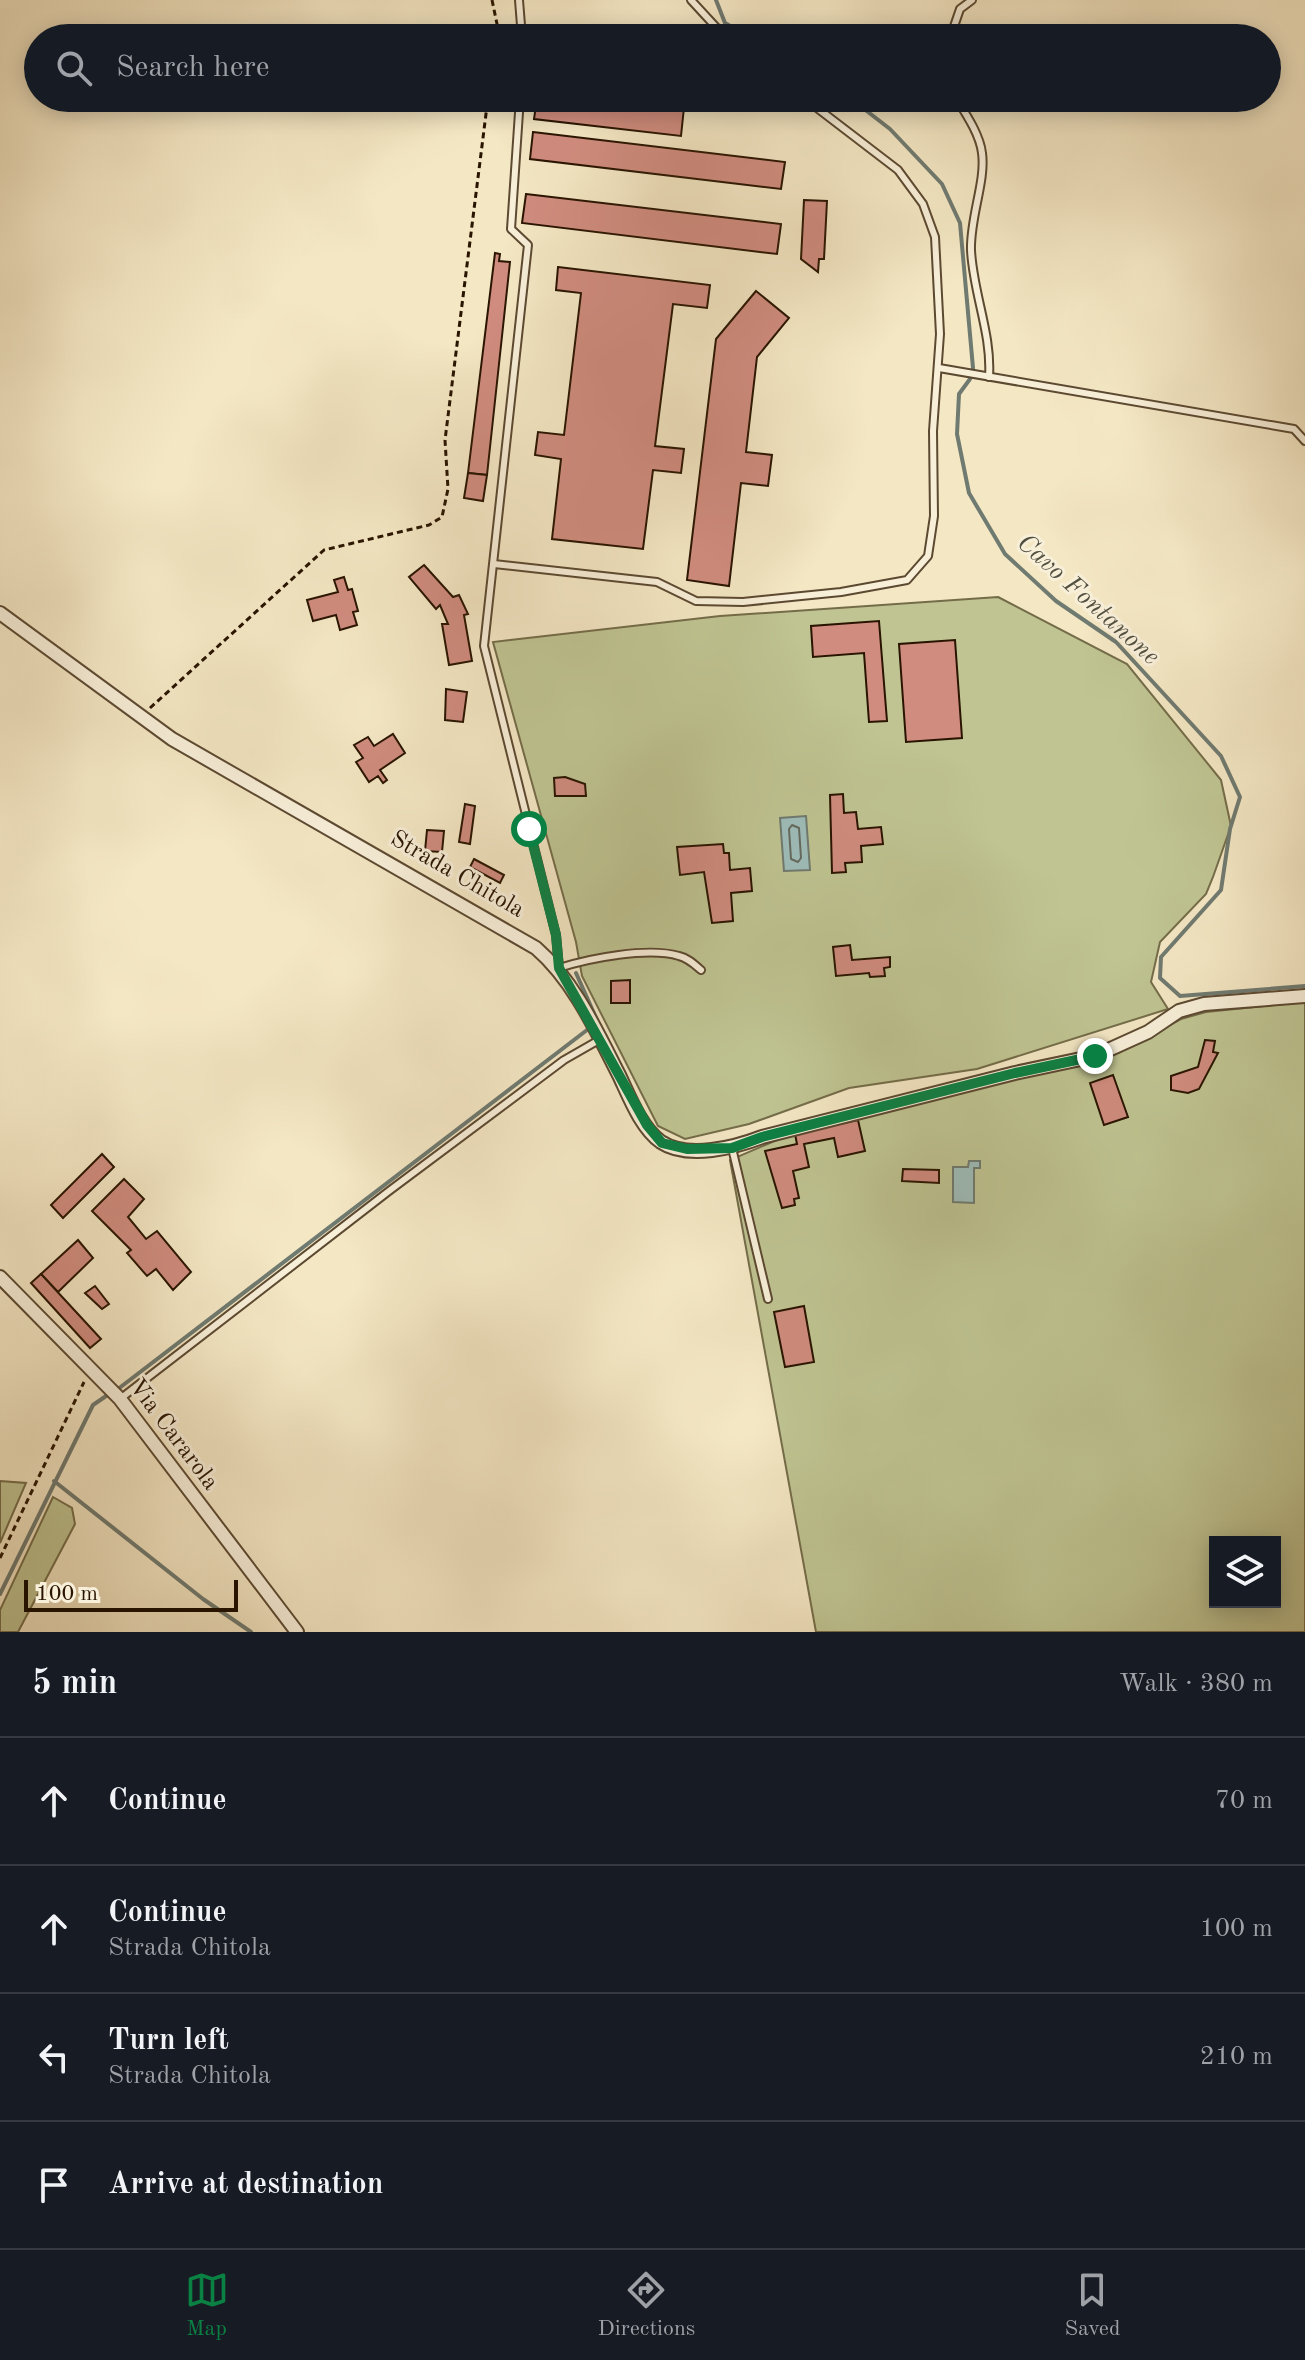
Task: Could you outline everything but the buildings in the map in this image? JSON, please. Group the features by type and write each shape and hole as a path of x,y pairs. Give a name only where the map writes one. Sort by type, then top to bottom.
{"street":[{"name":"Strada Chitola","path":"0,613 136,715 199,755 509,930 559,968 633,1104 662,1143 687,1149 732,1148 762,1137 1095,1056 1148,1032 1179,1011 1204,1004 1305,996"},
{"name":"Via Cararola","path":"0,1277 120,1399 297,1632"}],"lane":[{"path":"519,0 521,24"},
{"path":"691,0 713,24"},
{"path":"955,24 960,9 972,0"},
{"path":"519,112 511,229 528,245 484,646 556,935 559,968 583,960 659,952 684,957 701,970"},
{"path":"494,564 657,582 696,601 799,596 907,580 928,556 934,516 933,431 939,368 935,237 923,204 898,170 822,112"},
{"path":"963,112 983,152 971,219 971,246 972,279 990,349 989,377"},
{"path":"939,368 1294,429 1305,441"},
{"path":"120,1399 389,1191 564,1060 599,1040"},
{"path":"732,1148 768,1299"}],"path":[{"path":"492,0 497,24"},
{"path":"136,715 159,703 324,550 429,525 442,517 448,489 445,440 486,112"},
{"path":"0,1558 78,1401 89,1367"}],"green space":[{"path":"998,597 1127,664 1221,780 1231,826 1213,877 1206,894 1160,942 1151,982 1168,1009 977,1069 849,1088 749,1124 685,1139 658,1126 582,976 576,942 493,642 720,616"},
{"path":"1305,1002 1305,1632 816,1632 730,1160 791,1134 1118,1053 1181,1019 1206,1012"},
{"path":"0,1481 26,1483 0,1543"},
{"path":"53,1497 72,1508 75,1524 18,1632 0,1632 0,1610"}],"water":[{"path":"806,816 810,870 784,871 780,818"},
{"path":"969,1161 980,1161 980,1168 974,1168 974,1203 953,1202 953,1167 968,1167"}],"waterway":[{"name":"Cavo Fontanone","path":"716,0 727,24"},
{"name":"Cavo Fontanone","path":"868,112 890,129 942,184 960,223 973,368 970,379 959,394 957,434 969,493 1005,554 1056,601 1116,642 1221,756 1240,797 1230,829 1221,890 1161,957 1160,978 1180,996 1305,986"},
{"path":"576,973 597,1020"},
{"path":"118,1389 587,1030"},
{"path":"0,1594 93,1405 109,1394"},
{"path":"54,1481 203,1599 251,1632"}],"route":[{"path":"529,829 556,935 559,968 633,1104 662,1143 687,1149 732,1148 762,1137 1095,1056"}]}
